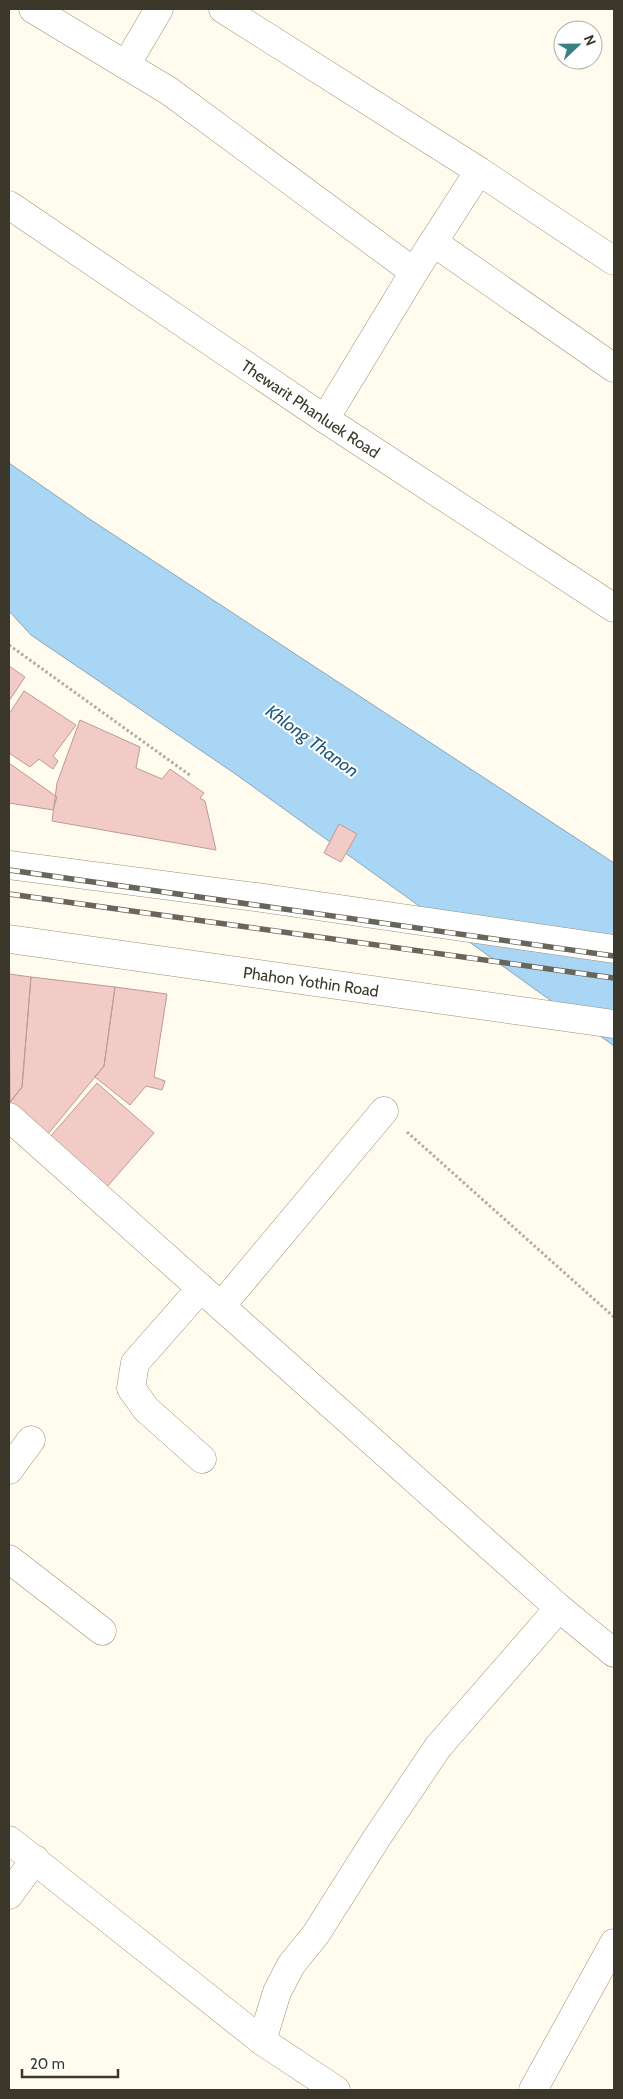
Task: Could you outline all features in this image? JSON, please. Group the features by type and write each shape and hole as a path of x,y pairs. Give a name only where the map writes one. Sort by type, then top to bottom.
{"street":[{"path":"33,9 168,91 414,272"},
{"path":"126,65 159,9"},
{"path":"223,9 479,171 614,261"},
{"path":"325,419 414,272 479,171"},
{"name":"Thewarit Phanluek Road","path":"9,205 325,419 614,608"},
{"path":"433,242 614,368"},
{"path":"9,865 272,900 614,950"},
{"name":"Phahon Yothin Road","path":"9,939 614,1024"},
{"path":"221,1306 384,1111"},
{"path":"9,1117 559,1608 614,1654"},
{"path":"201,1288 134,1363 131,1388 146,1409 202,1459"},
{"path":"9,1470 31,1440"},
{"path":"9,1559 102,1632"},
{"path":"262,2041 277,1992 291,1965 316,1934 378,1836 438,1747 559,1608"},
{"path":"9,1840 262,2041 336,2090"},
{"path":"9,1895 35,1859"},
{"path":"533,2090 614,1943"}],"path":[{"path":"9,645 191,776"},
{"path":"384,1111 614,1316"}],"water":[{"name":"Khlong Thanon","path":"9,463 91,520 614,863 614,1046 234,773 31,635 9,611"}],"building":[{"path":"9,666 25,677 9,701"},
{"path":"24,691 76,725 53,756 58,761 53,769 39,759 30,767 9,753 9,714"},
{"path":"80,720 140,747 136,768 162,779 170,769 204,793 200,798 205,801 216,850 52,821 57,783"},
{"path":"9,763 57,797 53,810 9,803"},
{"path":"339,824 357,834 341,862 324,853"},
{"path":"9,974 31,977 22,1087 10,1102"},
{"path":"31,977 115,987 104,1066 48,1134 9,1107 9,1104 22,1087"},
{"path":"115,987 167,994 154,1077 165,1081 162,1090 146,1086 130,1105 95,1077 104,1066"},
{"path":"97,1083 154,1133 106,1188 49,1138"}],"railway":[{"path":"9,870 614,956"},
{"path":"9,894 614,978"}]}
